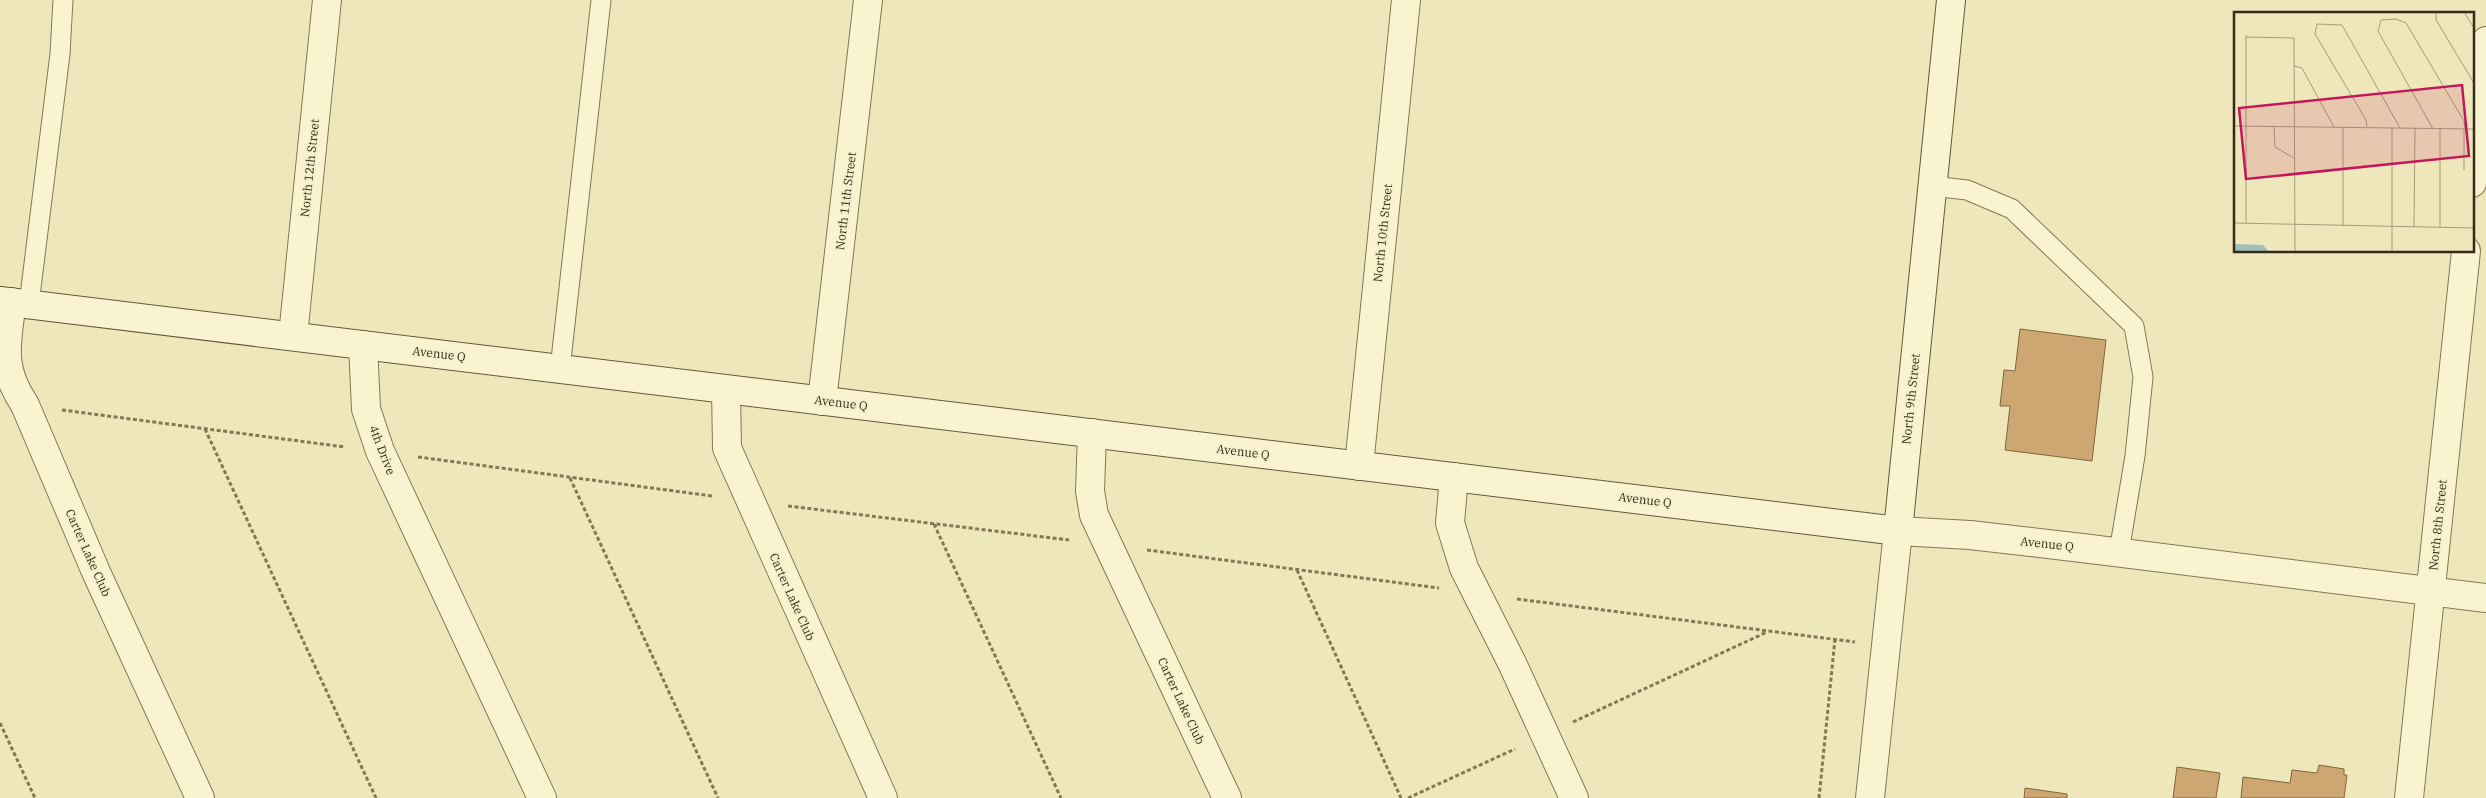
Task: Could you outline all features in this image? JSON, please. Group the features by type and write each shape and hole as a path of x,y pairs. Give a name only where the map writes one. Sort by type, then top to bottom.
{"street":[{"name":"North 12th Street","path":"293,336 327,0"},
{"name":"North 11th Street","path":"822,401 868,0"},
{"name":"North 10th Street","path":"1359,466 1406,0"},
{"name":"North 9th Street","path":"1870,798 1951,0"},
{"path":"2474,163 2486,42"},
{"name":"North 8th Street","path":"2409,798 2466,252"},
{"name":"Avenue Q","path":"13,302 1898,531 1970,535 2120,552 2486,598"},
{"name":"Carter Lake Club","path":"13,302 4,360 14,391 25,405 96,572 200,798"},
{"name":"4th Drive","path":"363,345 366,409 380,451 542,798"},
{"name":"Carter Lake Club","path":"726,390 727,448 883,798"},
{"name":"Carter Lake Club","path":"1092,433 1090,491 1094,515 1227,798"},
{"path":"1454,477 1450,523 1464,568 1546,735 1574,798"}],"lane":[{"path":"13,302 60,54 63,0"},
{"path":"560,369 601,0"},
{"path":"1932,186 1967,190 2012,209 2134,326 2143,377 2135,456 2120,552"}],"path":[{"path":"25,405 380,451 570,478 1297,570 1767,632 1886,645"},
{"path":"206,429 376,798"},
{"path":"570,478 718,798"},
{"path":"934,524 1061,798"},
{"path":"1297,570 1401,798"},
{"path":"1408,798 1767,632"},
{"path":"1819,798 1835,639"},
{"path":"0,723 35,798"}],"building":[{"path":"2020,329 2106,340 2092,461 2005,450 2010,406 2000,406 2004,370 2015,371"},
{"path":"2319,765 2344,769 2344,775 2347,775 2344,798 2241,798 2243,777 2290,783 2292,770 2317,773"},
{"path":"2177,767 2220,773 2216,798 2173,798"},
{"path":"2025,788 2067,794 2067,798 2024,798"}]}
